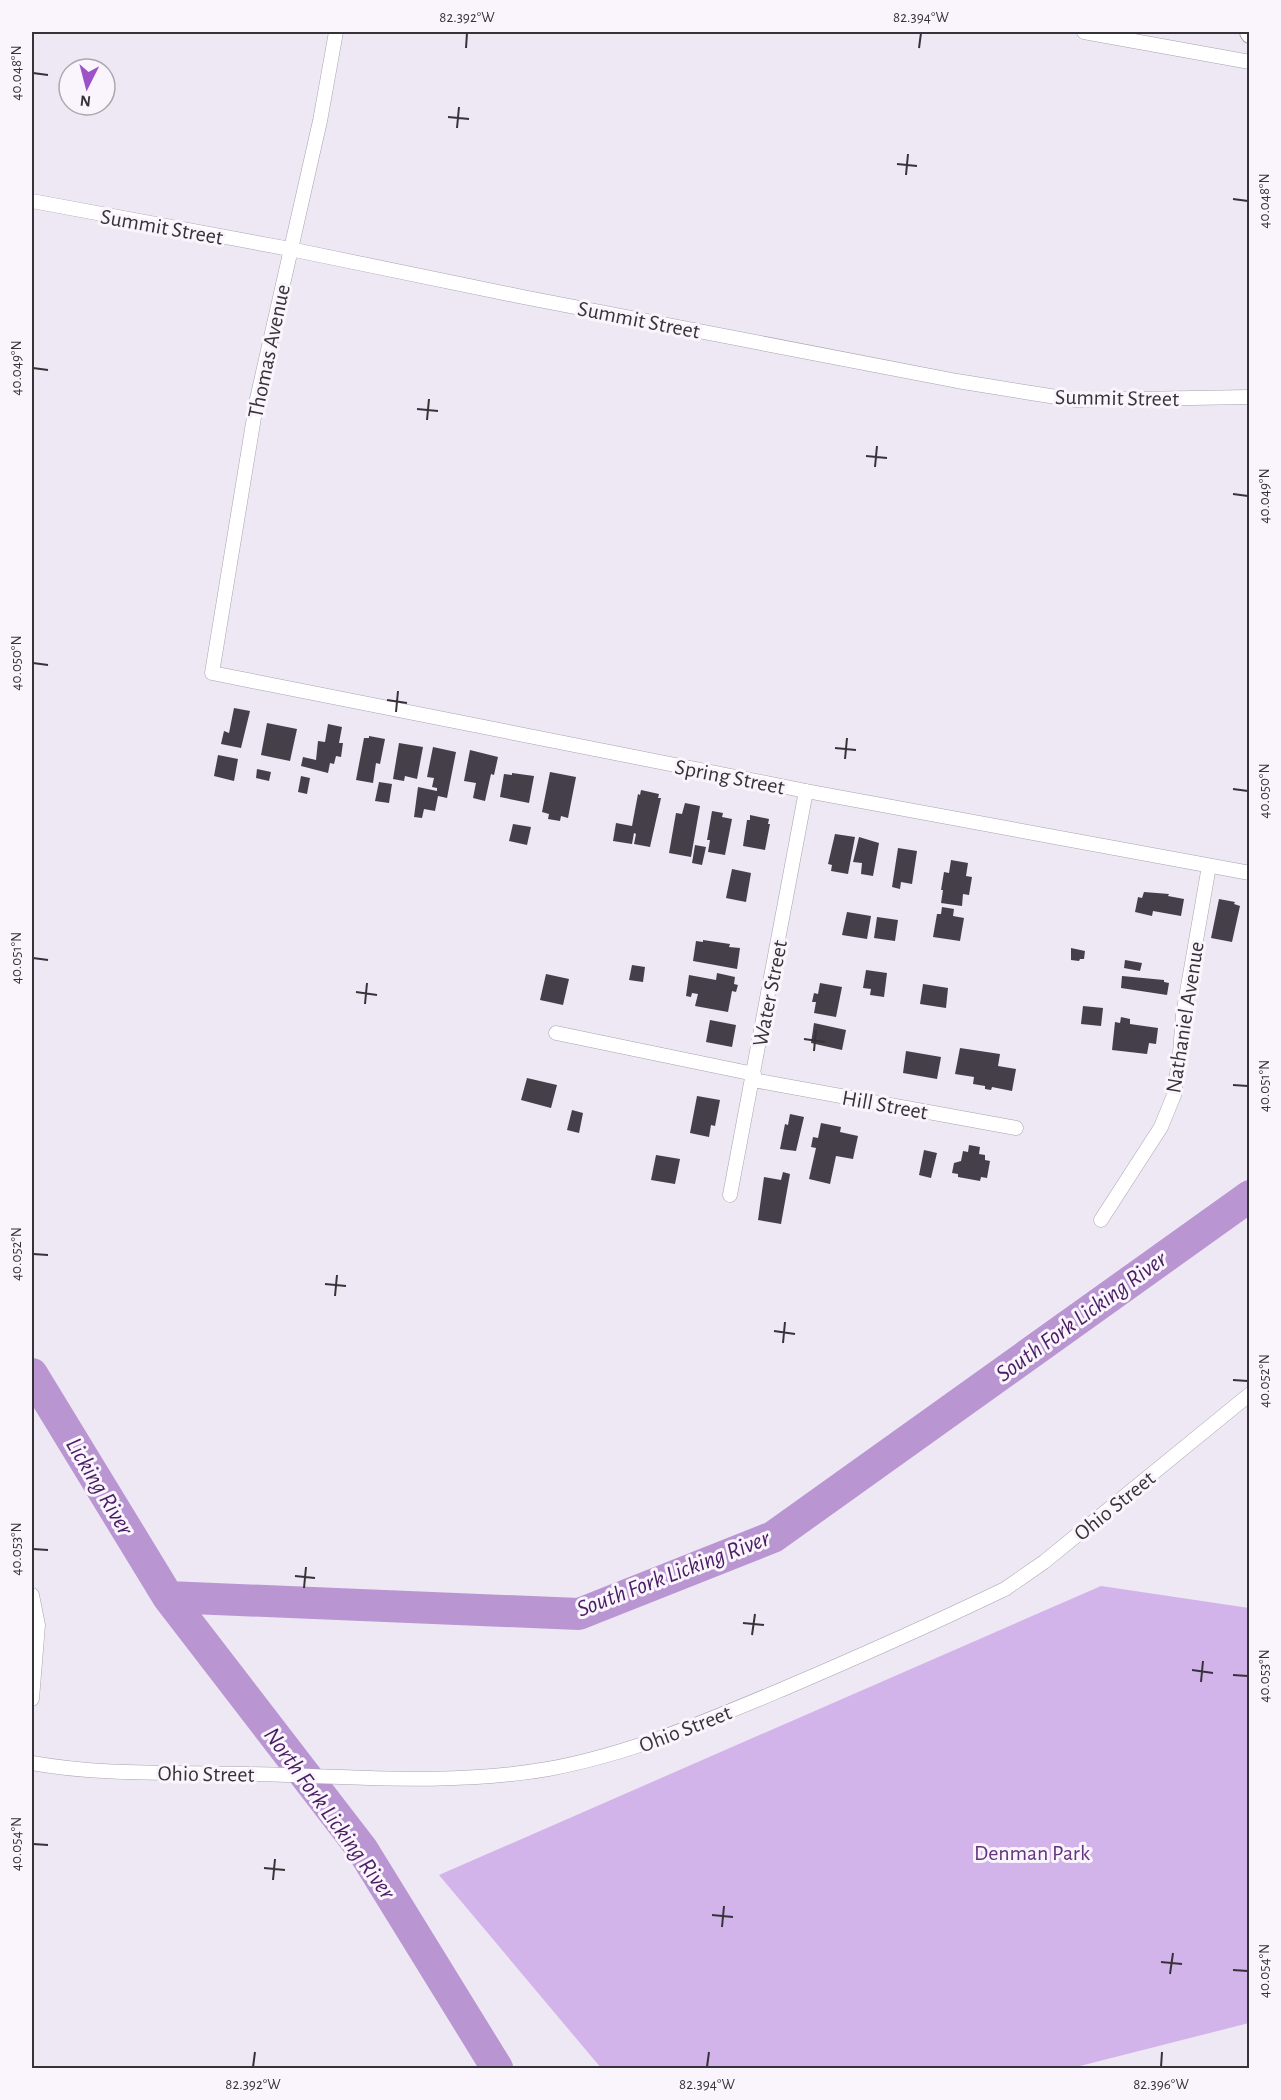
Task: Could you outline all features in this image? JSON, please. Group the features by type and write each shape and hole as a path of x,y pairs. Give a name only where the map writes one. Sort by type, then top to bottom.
{"street":[{"name":"Thomas Avenue","path":"212,673 257,399 320,121 336,32"},
{"path":"1084,32 1250,62"},
{"name":"Summit Street","path":"32,201 290,249 946,379 1031,393 1076,400 1250,397"},
{"name":"Spring Street","path":"212,673 806,791 1250,873"},
{"name":"Water Street","path":"730,1195 806,791"},
{"name":"Nathaniel Avenue","path":"1101,1220 1161,1126 1174,1095 1183,1015 1209,866"},
{"name":"Hill Street","path":"556,1033 754,1077 1016,1128"},
{"name":"Ohio Street","path":"32,1763 86,1771 457,1779 546,1769 629,1750 716,1718 1005,1589 1044,1562 1250,1394"},
{"path":"32,1595 38,1625 32,1699"}],"green space":[{"name":"Denman Park","path":"1101,1586 1249,1608 1249,2023 1072,2068 601,2068 439,1875"}],"building":[{"path":"234,708 250,711 241,748 221,744 224,731 229,733"},
{"path":"267,723 297,729 290,761 261,755"},
{"path":"328,724 342,727 339,743 343,743 341,757 336,756 334,764 330,763 328,773 301,766 303,757 316,760 318,741 325,742"},
{"path":"369,736 385,739 380,764 376,763 373,783 356,780 364,738 369,738"},
{"path":"399,743 423,747 417,779 405,776 404,781 393,779"},
{"path":"433,747 456,752 447,798 438,796 435,811 424,809 422,818 414,817 418,787 437,791 437,788 432,787 434,778 427,777"},
{"path":"470,750 498,757 494,775 491,774 485,801 473,798 476,783 464,781"},
{"path":"218,755 238,759 234,781 214,776"},
{"path":"257,769 271,772 269,781 256,778"},
{"path":"550,772 576,777 568,818 561,816 560,821 548,819 549,814 542,812"},
{"path":"512,773 534,776 529,803 500,797 504,774 512,775"},
{"path":"301,776 310,778 307,794 298,792"},
{"path":"379,782 392,784 389,803 375,801"},
{"path":"641,790 659,794 658,798 661,798 650,847 634,844 636,834 634,833 632,844 613,841 616,823 632,826 638,794 640,795"},
{"path":"685,803 700,806 691,857 669,853 676,813 682,814"},
{"path":"712,811 723,813 722,817 732,819 725,855 708,852 710,840 707,840"},
{"path":"750,815 769,819 765,850 743,846 747,820 750,820"},
{"path":"513,824 531,827 527,845 509,841"},
{"path":"835,834 855,837 848,874 831,871 832,865 828,864"},
{"path":"859,837 879,843 873,876 861,874 862,863 853,862"},
{"path":"695,845 706,847 702,865 692,863"},
{"path":"898,848 917,851 912,884 901,882 900,889 892,887"},
{"path":"951,860 968,863 966,876 972,877 969,895 963,894 962,906 941,903 944,872 949,873"},
{"path":"732,869 751,873 746,902 726,898"},
{"path":"1144,892 1169,894 1168,896 1184,899 1181,916 1153,911 1152,916 1135,912 1138,897 1142,898"},
{"path":"1219,899 1235,902 1234,904 1240,906 1232,942 1211,938"},
{"path":"942,907 954,909 953,916 964,918 960,941 933,937 937,914 941,914"},
{"path":"847,912 871,916 867,939 842,935"},
{"path":"877,917 898,920 895,941 874,938"},
{"path":"703,940 740,948 737,969 693,961 696,941 703,942"},
{"path":"1071,948 1085,951 1084,959 1071,960"},
{"path":"1125,960 1142,963 1140,971 1124,968"},
{"path":"632,965 645,967 643,982 629,980"},
{"path":"866,970 887,973 884,997 870,995 871,989 863,988"},
{"path":"717,973 735,977 734,984 738,985 736,992 732,991 728,1012 695,1006 698,994 692,993 691,997 686,996 689,975 716,980"},
{"path":"546,974 569,979 563,1005 540,1000"},
{"path":"1122,976 1164,980 1169,983 1167,995 1121,988"},
{"path":"820,983 842,987 836,1017 814,1013 816,1002 812,1002 814,993 818,994"},
{"path":"923,984 948,988 946,1008 920,1004"},
{"path":"1083,1006 1103,1008 1101,1026 1081,1024"},
{"path":"1121,1017 1130,1019 1130,1024 1158,1028 1156,1044 1149,1043 1147,1054 1112,1050 1115,1022 1120,1023"},
{"path":"710,1020 736,1025 732,1047 706,1042"},
{"path":"814,1023 846,1030 842,1050 811,1043"},
{"path":"960,1048 1000,1054 998,1066 1016,1069 1012,1091 992,1087 991,1090 985,1089 985,1086 973,1084 974,1077 955,1074"},
{"path":"906,1051 941,1057 937,1079 903,1073"},
{"path":"527,1078 557,1085 551,1108 521,1100"},
{"path":"697,1096 720,1100 715,1126 711,1125 709,1137 690,1133"},
{"path":"572,1110 583,1113 579,1133 567,1130"},
{"path":"790,1114 804,1117 796,1151 780,1149 785,1124 788,1125"},
{"path":"821,1123 841,1127 840,1132 858,1136 853,1159 836,1156 830,1184 809,1179 816,1148 811,1147 813,1137 818,1138"},
{"path":"969,1145 980,1147 979,1154 985,1155 985,1160 990,1161 987,1178 981,1177 980,1181 958,1177 958,1174 952,1173 954,1163 961,1161 963,1151 968,1152"},
{"path":"924,1150 937,1153 931,1178 919,1175"},
{"path":"656,1155 680,1159 675,1184 651,1180"},
{"path":"783,1172 790,1174 781,1224 758,1220 764,1177 781,1180"}],"waterway":[{"name":"South Fork Licking River","path":"168,1597 579,1614 773,1537 1250,1196"},
{"name":"North Fork Licking River","path":"32,1374 168,1597 362,1849 497,2068"}],"water label":[{"name":"Licking River","path":"100,1486"}]}
